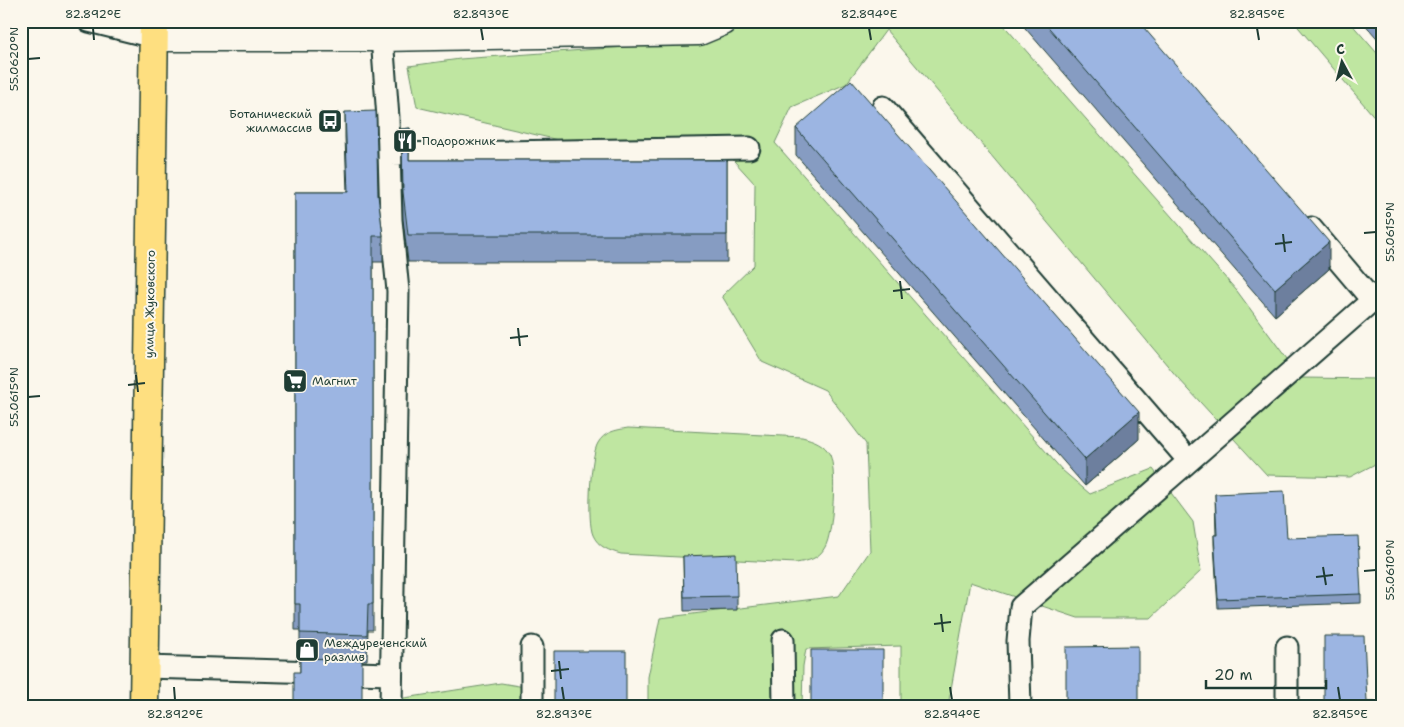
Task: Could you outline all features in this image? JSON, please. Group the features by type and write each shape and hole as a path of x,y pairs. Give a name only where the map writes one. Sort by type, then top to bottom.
{"main road":[{"name":"улица Жуковского","path":"144,706 147,26"}],"street":[{"path":"147,26 382,37 699,32 723,21"}],"lane":[{"path":"89,21 147,26"},
{"path":"382,37 391,220 398,291 391,706"},
{"path":"883,107 1189,461"},
{"path":"389,154 749,148"},
{"path":"1020,706 1018,641 1021,607 1377,295 1296,210"},
{"path":"783,640 784,706"},
{"path":"532,647 532,706"},
{"path":"1287,647 1287,706"},
{"path":"145,668 391,674"}],"green space":[{"path":"760,21 1000,21 1237,291 1301,378 1383,379 1383,460 1350,477 1267,475 1178,378 886,30 846,84 792,107 775,143 1062,470 1090,494 1153,469 1193,522 1201,571 1151,618 1078,618 970,582 948,706 901,706 901,646 806,649 803,666 802,706 648,706 648,677 660,618 839,596 870,551 866,444 825,390 762,362 722,296 754,265 755,184 715,140 571,143 417,107 409,66 460,59 708,41"},
{"path":"1293,21 1349,21 1383,60 1383,127"},
{"path":"628,428 802,437 819,443 830,455 834,487 830,529 823,551 813,559 796,563 621,554 605,548 595,539 591,528 591,474 595,450 601,439 607,434"},
{"path":"501,683 531,688 531,706 398,706 398,699"}],"building":[{"path":"1043,21 1138,21 1329,242 1275,289"},
{"path":"851,80 1139,412 1085,459 796,128"},
{"path":"376,111 378,195 383,236 373,236 373,604 368,604 367,635 300,633 300,604 295,604 295,192 348,192 345,112"},
{"path":"410,128 410,134 401,134 401,129"},
{"path":"402,139 409,139 409,160 727,160 727,235 408,235 403,192"},
{"path":"1284,491 1287,538 1358,536 1361,594 1218,599 1214,535 1217,535 1215,494"},
{"path":"736,554 737,596 684,597 683,556"},
{"path":"1324,636 1364,636 1367,702 1383,702 1383,706 1324,706"},
{"path":"1138,646 1138,706 1066,706 1066,647"},
{"path":"811,650 883,650 883,706 811,706"},
{"path":"554,651 626,651 626,706 554,706"},
{"path":"300,658 362,660 362,706 294,706 294,672 300,672"}],"place":[{"name":"Ботанический жилмассив","path":"330,121"},
{"name":"Подорожник","path":"405,141"},
{"name":"Магнит","path":"295,381"},
{"name":"Междуреченский разлив","path":"307,650"}]}
